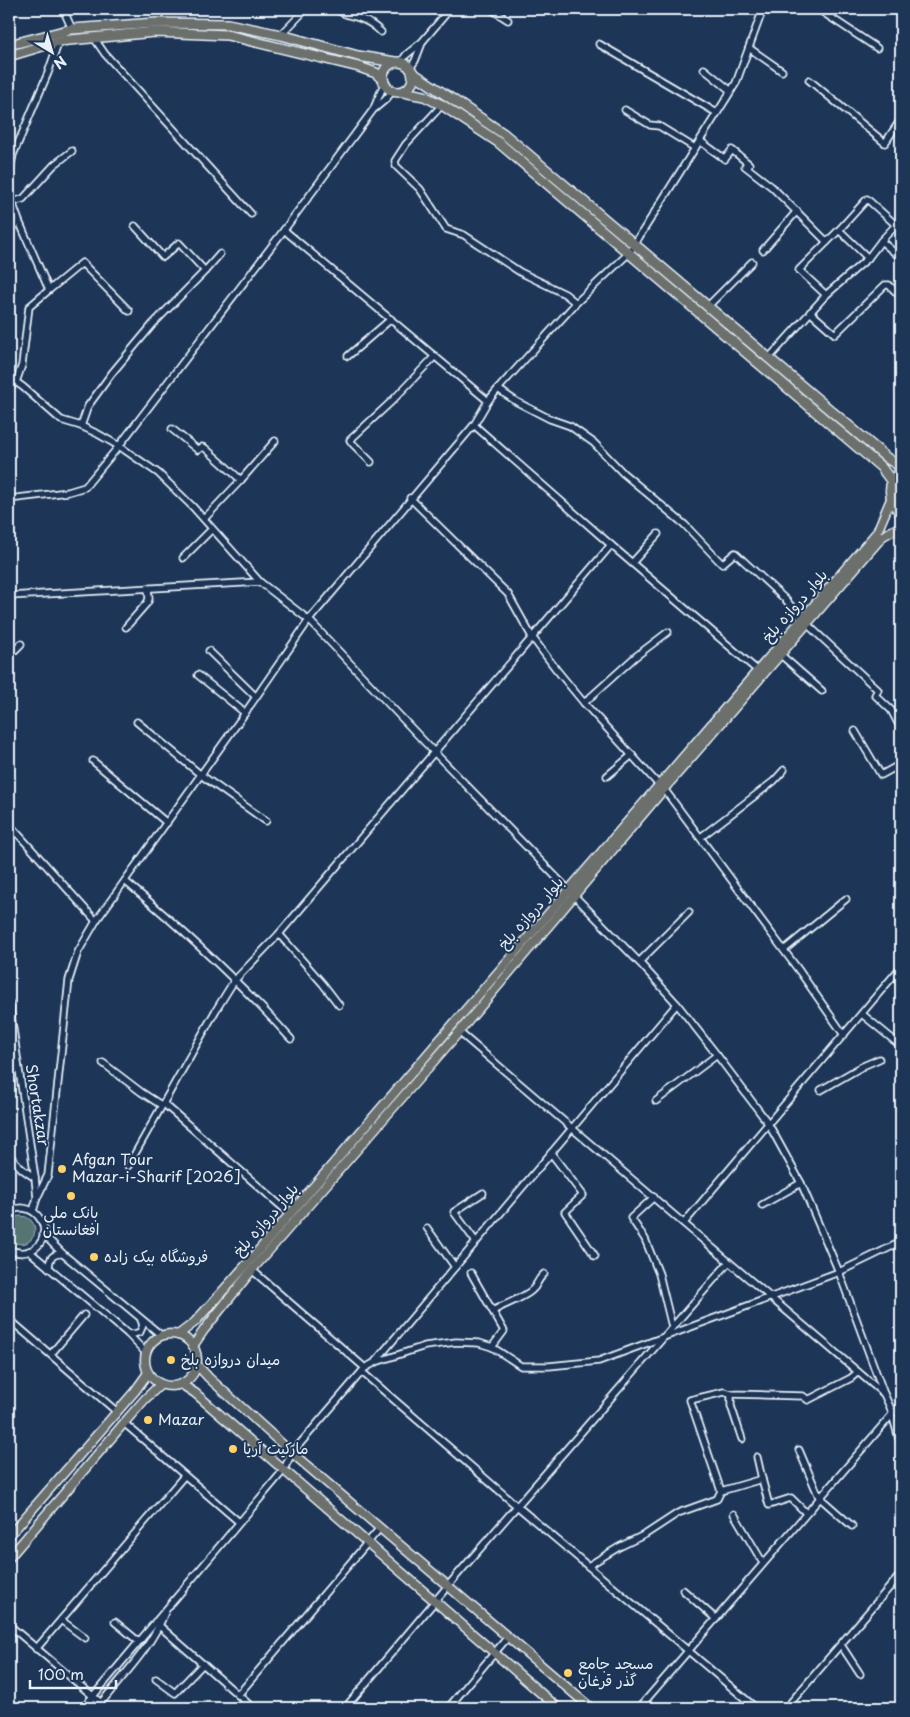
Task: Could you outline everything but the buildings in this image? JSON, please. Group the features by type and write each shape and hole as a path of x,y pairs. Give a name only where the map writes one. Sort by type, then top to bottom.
{"highway":[{"path":"9,44 72,28 156,23 228,24 281,35 358,56 398,62 504,134 901,469 892,482 890,490 894,506 901,513"},
{"path":"9,56 59,41 155,32 227,35 360,67 376,73 392,92 424,96 442,105 498,142 881,467 892,482"},
{"path":"383,81 385,68 398,62"},
{"path":"403,92 411,84 411,71"}],"main road":[{"name":"بلوار دروازه بلخ","path":"661,787 781,655 804,621 877,532 891,499"},
{"name":"بلوار دروازه بلخ","path":"178,1334 195,1322 571,893 757,670 883,536 901,526"},
{"name":"بلوار دروازه بلخ","path":"193,1346 252,1270 460,1032 571,893"},
{"path":"178,1334 187,1339 193,1346 197,1365 191,1376 181,1384 171,1386 161,1384 148,1373 145,1360 146,1353 154,1340 161,1336 178,1334"},
{"path":"197,1365 292,1454 591,1708"},
{"path":"9,1536 148,1373"},
{"path":"9,1558 124,1423 161,1384"},
{"path":"181,1384 195,1393 558,1708"}],"street":[{"path":"63,9 72,28"},
{"path":"281,35 306,9"},
{"path":"336,9 344,15 373,25 381,32"},
{"path":"398,62 422,42 450,9"},
{"path":"490,9 508,20"},
{"path":"37,1198 48,1174 69,980 78,952 96,921 245,713 308,620 474,425 488,401 498,389 576,303 629,253 736,83 763,9"},
{"path":"818,9 877,48"},
{"path":"94,38 105,54 252,214"},
{"path":"9,175 11,152 48,73 59,41"},
{"path":"411,71 422,42"},
{"path":"600,44 717,113"},
{"path":"749,48 782,71"},
{"path":"704,69 731,91"},
{"path":"809,80 885,143 901,119"},
{"path":"373,110 383,81"},
{"path":"9,499 68,492 85,487 119,446 373,110 392,92"},
{"path":"442,105 399,153 395,161 396,166 420,189 446,229 464,236 520,272 565,294 576,303"},
{"path":"625,110 650,125 660,126 695,148"},
{"path":"700,141 725,159 732,150 749,164 746,166 772,187 827,242"},
{"path":"12,202 23,198 54,165 72,151"},
{"path":"9,193 49,290"},
{"path":"826,295 799,270 868,199 896,225"},
{"path":"763,250 797,211"},
{"path":"769,358 826,295 868,258 881,240 901,220"},
{"path":"9,230 19,221"},
{"path":"136,226 162,257 179,242 205,270"},
{"path":"284,230 488,401"},
{"path":"839,230 868,258"},
{"path":"881,240 901,258"},
{"path":"81,426 88,406 112,373 153,324 220,254"},
{"path":"708,306 752,262"},
{"path":"9,388 16,382 22,365 29,307 82,263 129,310"},
{"path":"810,312 835,334 885,285 889,285 901,297"},
{"path":"348,356 391,319"},
{"path":"371,462 350,440 435,356"},
{"path":"9,382 16,382 61,420 81,426 119,446 158,473 204,519 260,582 308,620 639,962 677,1004 768,1123 801,1183 839,1272 892,1414 901,1446"},
{"path":"498,389 517,402 550,419 570,426 594,443 623,473 685,525 722,564 735,552 786,600 804,621 878,690 876,696 891,710 901,729"},
{"path":"474,425 757,670"},
{"path":"172,429 198,450 202,447 205,448 241,480"},
{"path":"204,519 275,441"},
{"path":"410,498 508,594 532,637 556,669 584,703 661,787 784,950 844,1035"},
{"path":"184,558 212,530"},
{"path":"632,563 658,534"},
{"path":"128,1166 234,980 278,934 435,753 611,545"},
{"path":"9,596 260,582"},
{"path":"126,627 147,603 149,599 148,588"},
{"path":"584,703 635,657 668,632"},
{"path":"9,656 21,644"},
{"path":"209,652 256,697"},
{"path":"781,655 822,691"},
{"path":"198,675 245,713"},
{"path":"137,722 201,774 266,821"},
{"path":"855,731 881,775 901,764"},
{"path":"606,776 632,755"},
{"path":"93,761 167,823"},
{"path":"701,838 774,781 784,770"},
{"path":"9,824 96,921"},
{"path":"125,881 157,908 234,980 291,1039"},
{"path":"784,950 846,899"},
{"path":"639,962 689,912"},
{"path":"278,934 324,984 339,1005"},
{"path":"684,1222 901,967"},
{"name":"Shortakzar","path":"9,1002 11,1034 35,1178 37,1198 33,1211"},
{"path":"374,1363 677,1004"},
{"path":"862,1014 901,1046"},
{"path":"460,1032 884,1394"},
{"path":"656,1101 717,1055"},
{"path":"821,1090 879,1059"},
{"path":"103,1063 141,1092 162,1104 290,1213"},
{"path":"551,1153 583,1195 565,1212 595,1256"},
{"path":"9,1155 22,1170 35,1178"},
{"path":"762,1205 801,1183"},
{"path":"476,1242 454,1212 483,1193"},
{"path":"654,1197 631,1218 645,1239 659,1274 672,1327"},
{"path":"9,1211 20,1207 33,1211 43,1225 41,1241 36,1247 21,1253 10,1251"},
{"path":"427,1228 455,1266"},
{"path":"43,1234 63,1254 161,1336"},
{"path":"99,1706 135,1662 167,1608 283,1471 292,1454 363,1370 374,1363 425,1346 456,1342 479,1343 492,1347 521,1366 549,1366 599,1361 839,1272 901,1242"},
{"path":"29,1251 128,1334 146,1353"},
{"path":"50,1268 49,1262 52,1256 63,1254"},
{"path":"345,1708 448,1586 729,1262"},
{"path":"252,1270 517,1506 756,1708"},
{"path":"471,1273 504,1331 492,1347"},
{"path":"493,1311 534,1289 537,1281 544,1274"},
{"path":"51,1354 84,1315"},
{"path":"9,1319 116,1411"},
{"path":"128,1334 140,1332 143,1325 140,1319"},
{"path":"588,1566 678,1514 717,1499 721,1491 690,1400 724,1392 731,1394 804,1396 808,1400 851,1378 858,1372"},
{"path":"731,1394 730,1406 742,1439"},
{"path":"639,1708 901,1404"},
{"path":"124,1423 239,1522"},
{"path":"799,1450 819,1497 852,1526"},
{"path":"757,1457 769,1504 791,1498 806,1513"},
{"path":"36,1649 184,1476"},
{"path":"721,1491 762,1479"},
{"path":"734,1514 763,1563"},
{"path":"238,1695 380,1528"},
{"path":"786,1708 901,1574"},
{"path":"683,1590 716,1619"},
{"path":"61,1620 85,1638"},
{"path":"115,1622 138,1641"},
{"path":"83,1708 138,1641 157,1624"},
{"path":"157,1624 254,1708"},
{"path":"9,1626 92,1696 99,1706 107,1708"},
{"path":"448,1708 508,1637"},
{"path":"841,1645 860,1674"},
{"path":"156,1679 175,1692 203,1664"}],"green space":[{"path":"21,1216 31,1220 35,1230 31,1240 21,1244 11,1240 7,1230 11,1220"}],"place":[{"name":"Afgan Tour Mazar-i-Sharif [2026]","path":"62,1169"},
{"name":"بانک ملی افغانستان","path":"71,1196"},
{"name":"فروشگاه بیک زاده","path":"94,1257"},
{"name":"میدان دروازه بلخ","path":"171,1360"},
{"name":"Mazar","path":"148,1420"},
{"name":"مارکیت آریا","path":"233,1449"},
{"name":"مسجد جامع گذر قرغان","path":"568,1673"}]}
